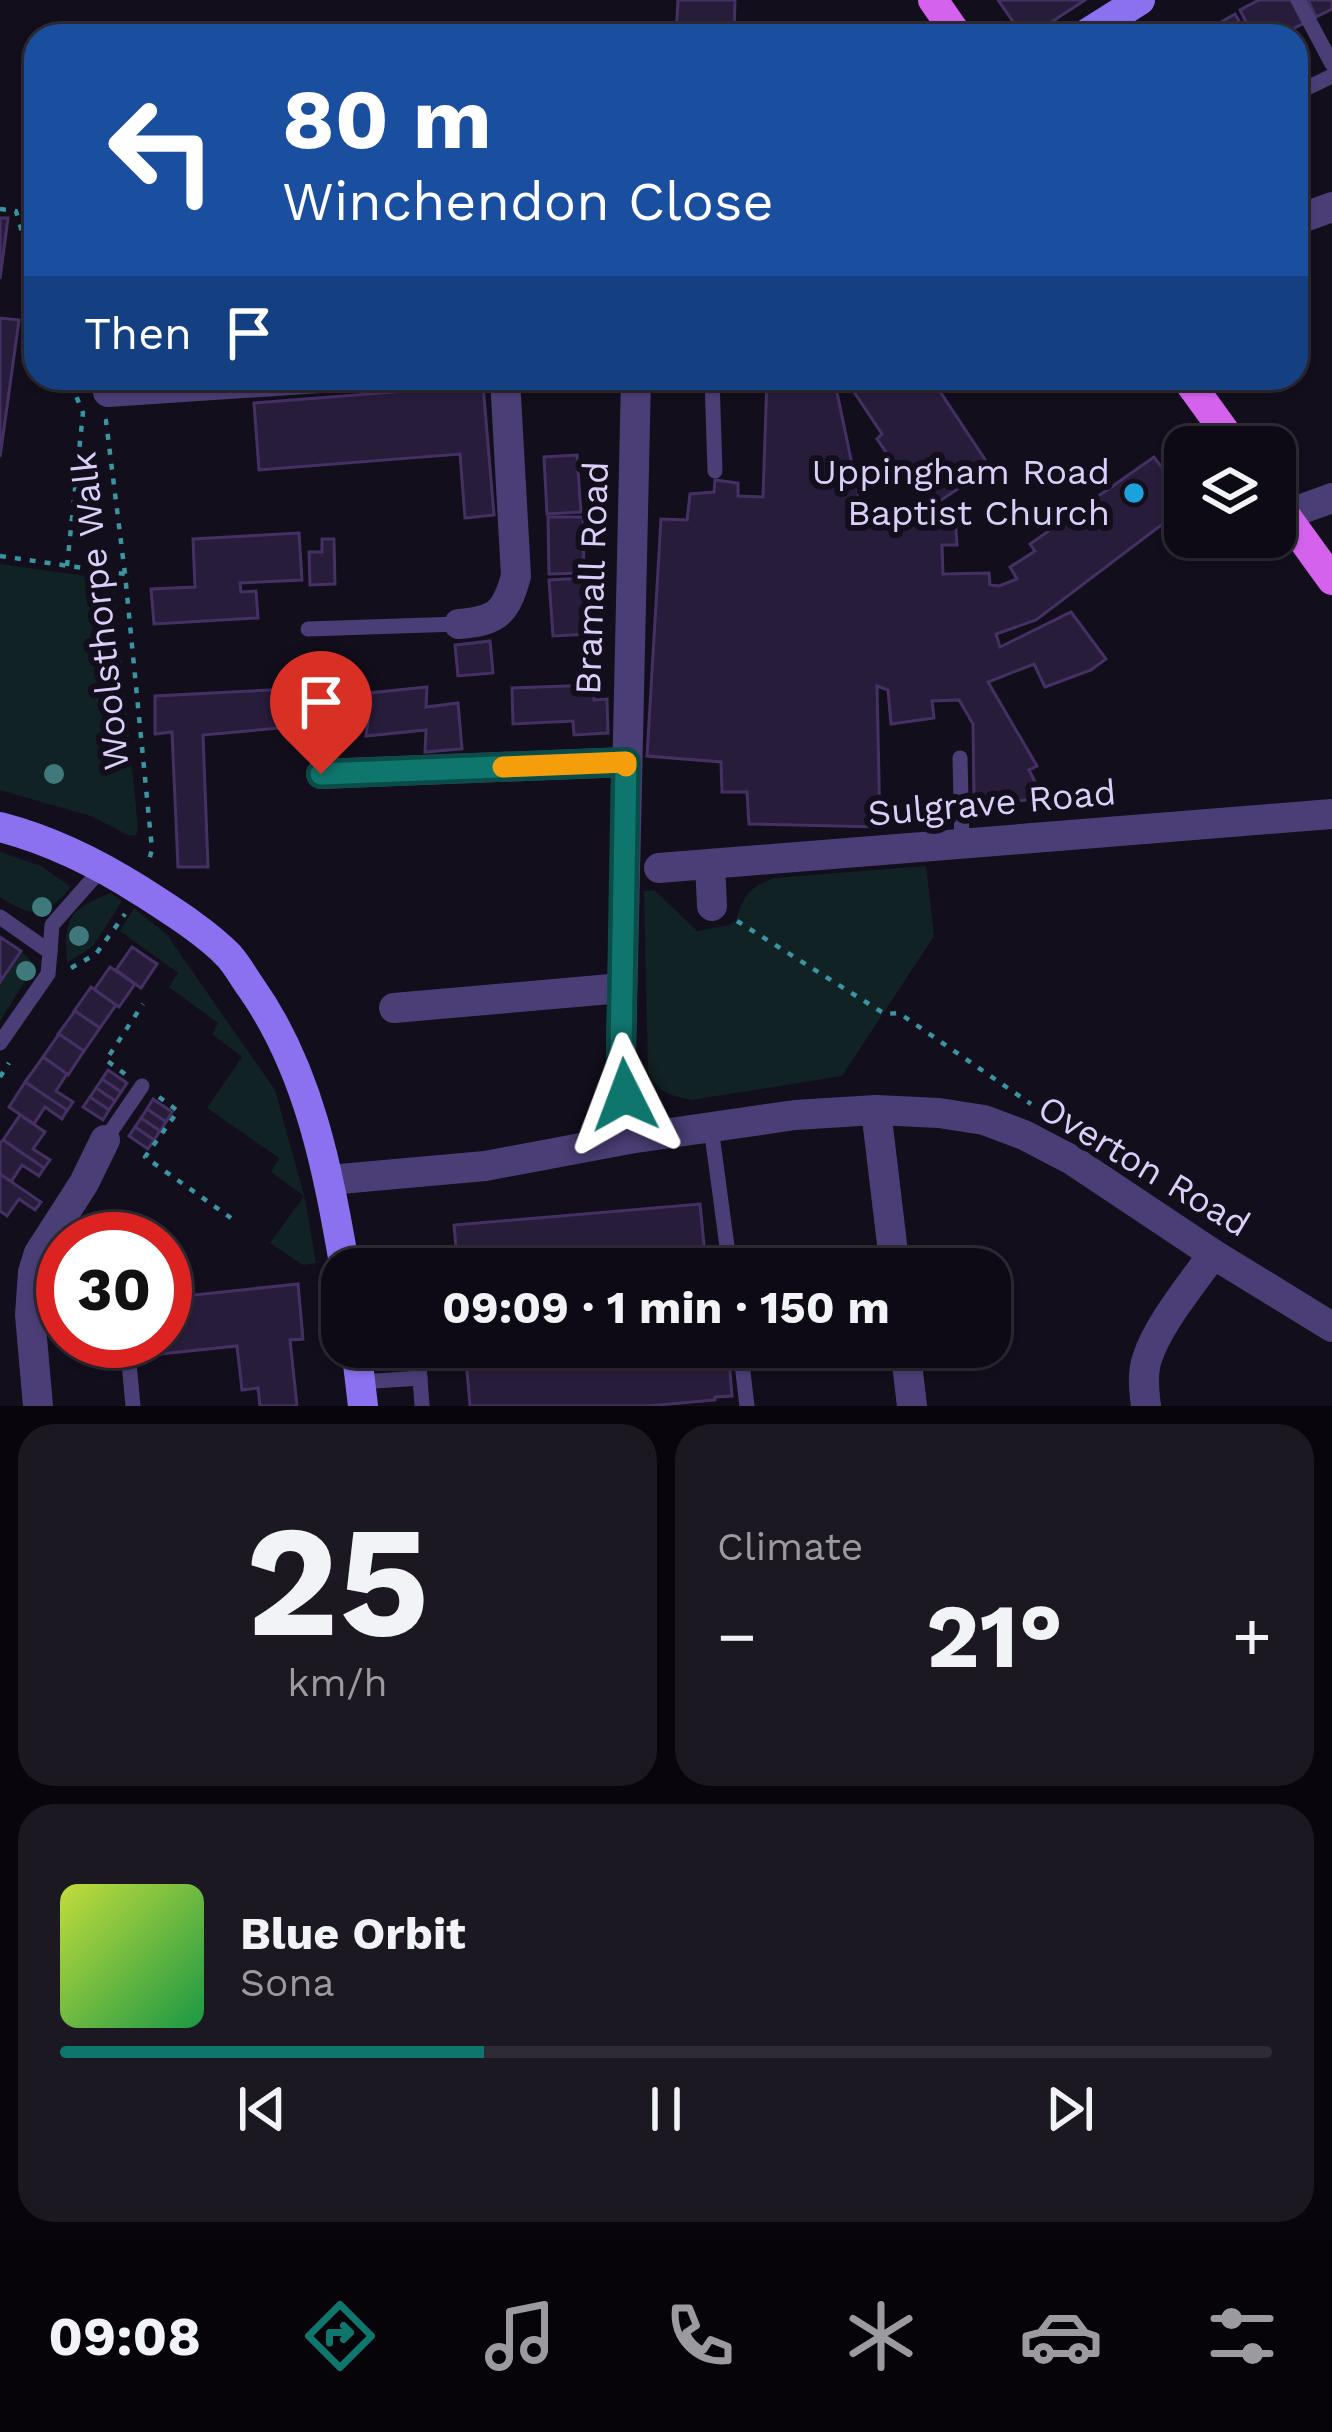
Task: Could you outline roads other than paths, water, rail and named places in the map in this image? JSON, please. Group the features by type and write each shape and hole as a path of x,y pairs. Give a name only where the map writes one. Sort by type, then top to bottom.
{"main road":[{"path":"1195,390 1221,426"},
{"path":"1296,530 1332,580"}],"street":[{"path":"107,406 229,390"},
{"path":"460,624 484,622 500,613 516,576 506,390"},
{"name":"Bramall Road","path":"629,1139 621,1052 636,390"},
{"path":"1296,505 1332,498"},
{"path":"321,774 626,762"},
{"name":"Sulgrave Road","path":"659,868 1332,814"},
{"path":"0,827 103,867 171,910 228,956 273,1018 302,1084 329,1180 341,1248"},
{"path":"710,864 712,906"},
{"path":"394,1008 622,988"},
{"path":"876,1110 893,1248"},
{"name":"Overton Road","path":"329,1180 485,1166 795,1115 876,1110 984,1120 1072,1160 1332,1328"},
{"path":"38,1406 30,1315 33,1272 39,1253 84,1184 105,1139"},
{"path":"1146,1406 1146,1360 1213,1254"},
{"path":"907,1368 912,1406"}],"lane":[{"path":"1298,0 1332,64"},
{"path":"712,390 715,471"},
{"path":"308,629 460,624"},
{"path":"961,758 962,846"},
{"path":"0,1043 49,974 52,925 103,867"},
{"path":"0,917 50,952"},
{"path":"105,1139 142,1086"},
{"path":"711,1127 727,1248"},
{"path":"129,1368 133,1406"},
{"path":"419,1368 422,1406"},
{"path":"742,1368 747,1406"},
{"path":"362,1394 420,1378"}],"place":[{"name":"Uppingham Road Baptist Church","path":"1134,493"}]}
